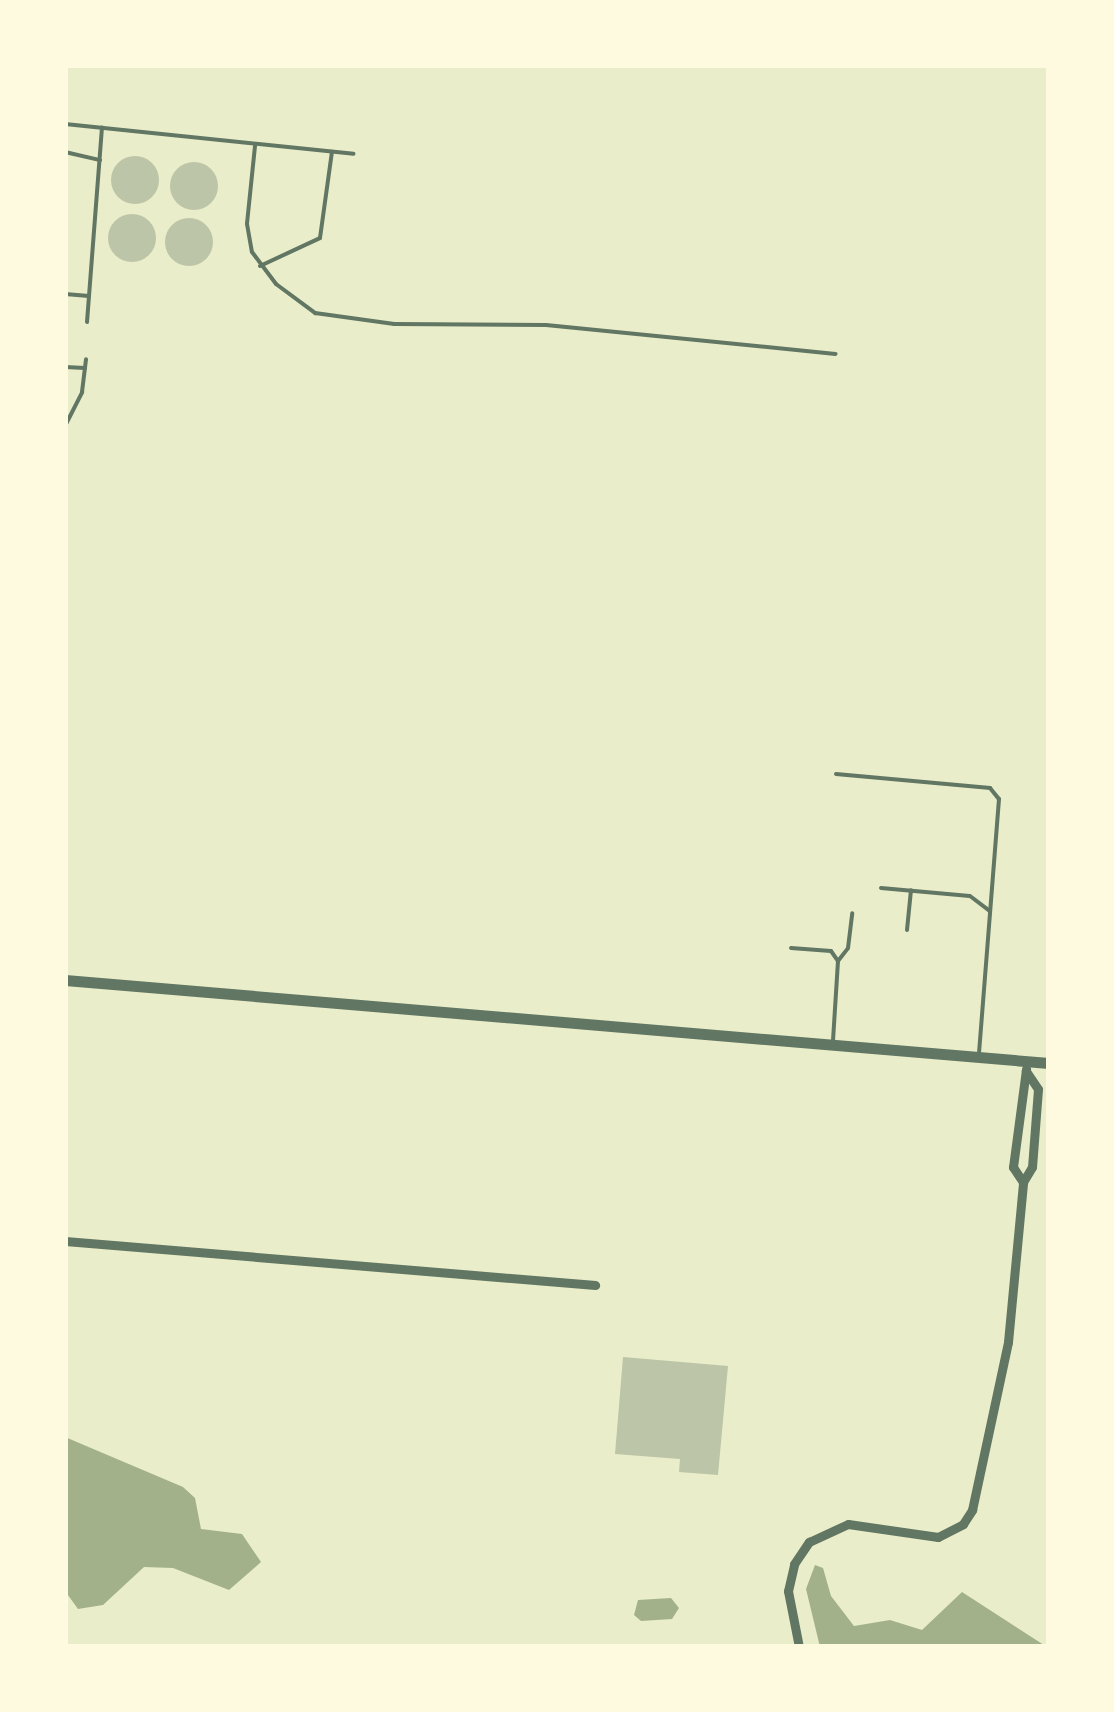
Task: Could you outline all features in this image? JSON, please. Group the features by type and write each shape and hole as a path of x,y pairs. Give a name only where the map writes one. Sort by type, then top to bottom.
{"street":[{"path":"65,980 978,1057 1026,1066 1049,1063"},
{"path":"1023,1182 1014,1168 1026,1066"},
{"path":"799,1647 788,1591 794,1564 810,1542 848,1524 938,1537 963,1524 972,1510 1012,1318 1023,1182 1032,1166 1038,1090 1026,1066"},
{"path":"65,1241 595,1285"}],"lane":[{"path":"65,124 352,154"},
{"path":"87,322 102,128"},
{"path":"254,146 247,224 260,266 292,300 353,321 546,325 836,354"},
{"path":"65,152 100,160"},
{"path":"260,266 320,238 332,152"},
{"path":"65,294 89,296"},
{"path":"65,426 77,406 86,359"},
{"path":"65,366 85,368"},
{"path":"836,774 990,788 999,799 978,1057"},
{"path":"881,888 970,896 991,913"},
{"path":"907,930 911,890"},
{"path":"833,1045 838,960 848,948 852,913"},
{"path":"791,948 831,951 838,960"}],"shaded area":[{"path":"65,1437 183,1487 195,1498 201,1529 242,1534 261,1562 229,1590 173,1568 144,1567 103,1605 78,1609 65,1591"},
{"path":"815,1565 823,1568 831,1596 854,1626 890,1620 922,1630 962,1592 1047,1647 820,1647 806,1589"},
{"path":"671,1598 679,1608 672,1619 641,1621 634,1615 638,1600"}],"building":[{"path":"135,156 152,163 159,180 152,197 135,204 118,197 111,180 118,163"},
{"path":"194,162 211,169 218,186 211,203 194,210 177,203 170,186 177,169"},
{"path":"132,214 149,221 156,238 149,255 132,262 115,255 108,238 115,221"},
{"path":"189,218 206,225 213,242 206,259 189,266 172,259 165,242 172,225"},
{"path":"623,1357 728,1366 718,1475 679,1472 680,1459 615,1454"}]}
